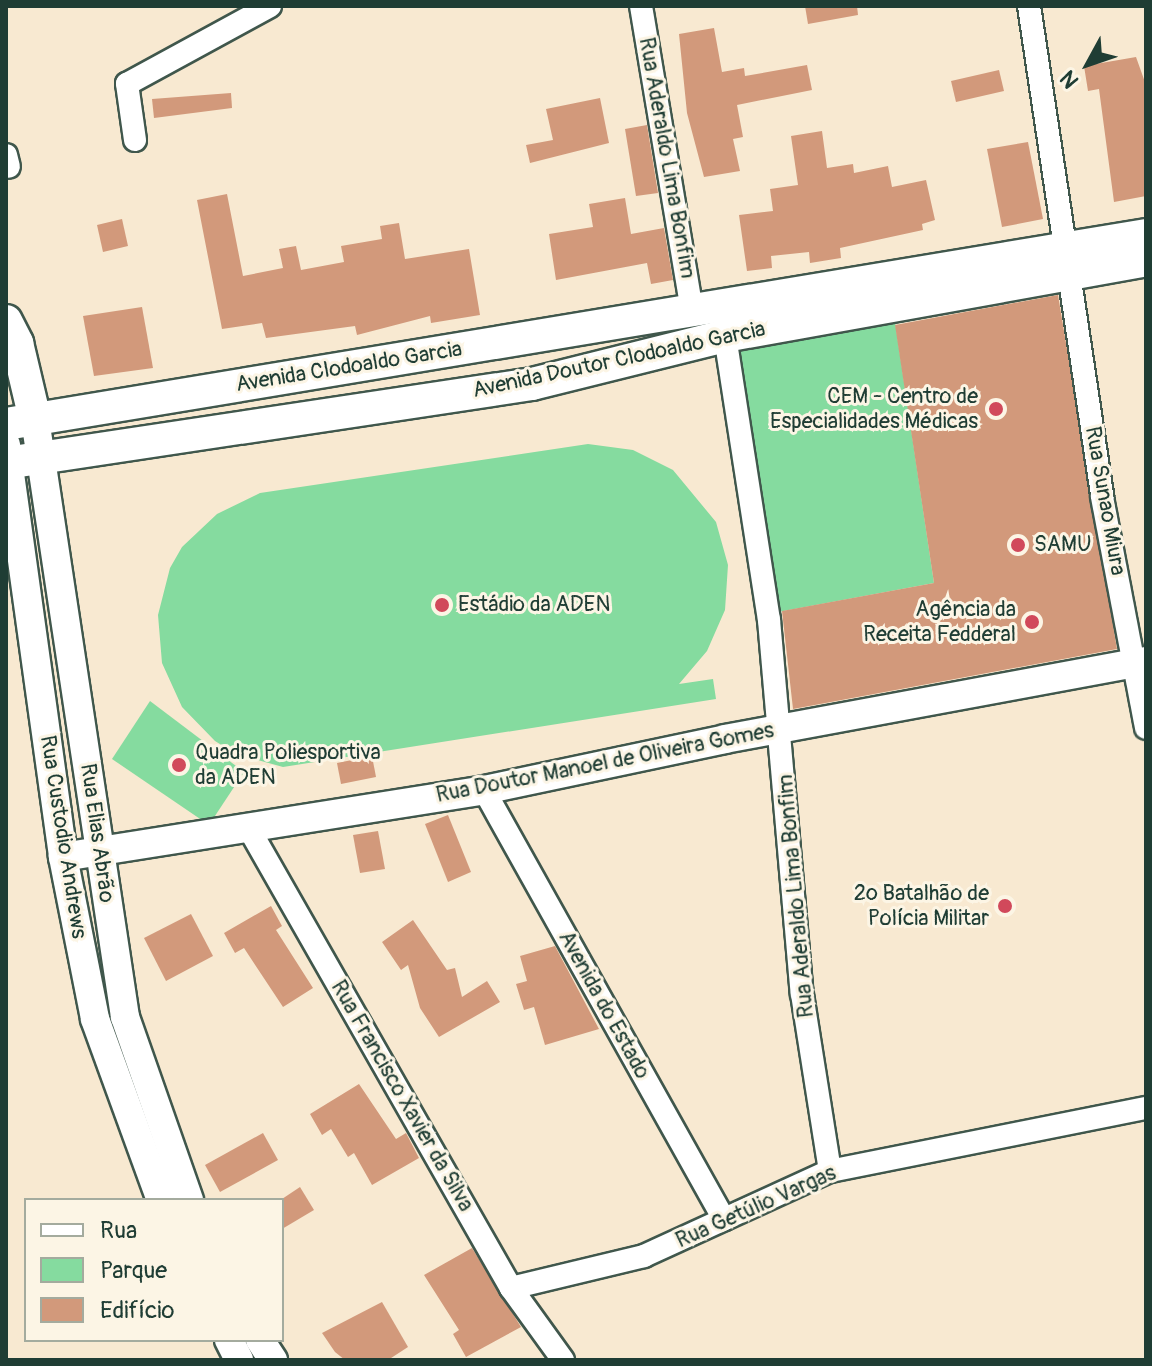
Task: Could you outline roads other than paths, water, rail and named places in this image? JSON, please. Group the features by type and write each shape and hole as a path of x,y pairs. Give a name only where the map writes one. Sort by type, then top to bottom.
{"main road":[{"name":"Avenida Doutor Clodoaldo Garcia","path":"7,457 43,458 532,384 725,336 1066,260 1146,235"},
{"name":"Avenida Doutor Clodoaldo Garcia","path":"692,310 1066,260 1146,260"},
{"name":"Avenida Clodoaldo Garcia","path":"20,421 692,310"},
{"path":"6,321 17,343 20,421"},
{"path":"368,364 375,408"},
{"path":"313,373 319,416"}],"street":[{"path":"135,140 127,84 270,6"},
{"name":"Rua Aderaldo Lima Bonfim","path":"641,6 692,310"},
{"name":"Rua Sunao Miura","path":"1029,6 1102,497 1141,662 1146,728"},
{"name":"Rua Aderaldo Lima Bonfim","path":"725,336 782,728 802,994 830,1171"},
{"name":"Rua Elias Abrão","path":"20,421 43,458 125,1017 188,1198"},
{"name":"Rua Custodio Andrews","path":"7,457 63,857 95,1019 160,1198"},
{"name":"Rua Doutor Manoel de Oliveira Gomes","path":"63,857 484,790 782,728 1141,662"},
{"name":"Avenida do Estado","path":"484,790 724,1220"},
{"name":"Rua Francisco Xavier da Silva","path":"248,827 511,1288 563,1360"},
{"name":"Rua Getúlio Vargas","path":"511,1288 644,1256 830,1171 1146,1108"},
{"path":"230,1342 239,1360"},
{"path":"261,1342 273,1360"}],"place":[{"name":"CEM - Centro de Especialidades Médicas","path":"996,409"},
{"name":"SAMU","path":"1018,545"},
{"name":"Estádio da ADEN","path":"442,605"},
{"name":"Agência da Receita Fedderal","path":"1032,622"},
{"name":"Quadra Poliesportiva da ADEN","path":"179,765"},
{"name":"2º Batalhão de Polícia Militar","path":"1005,906"}]}
